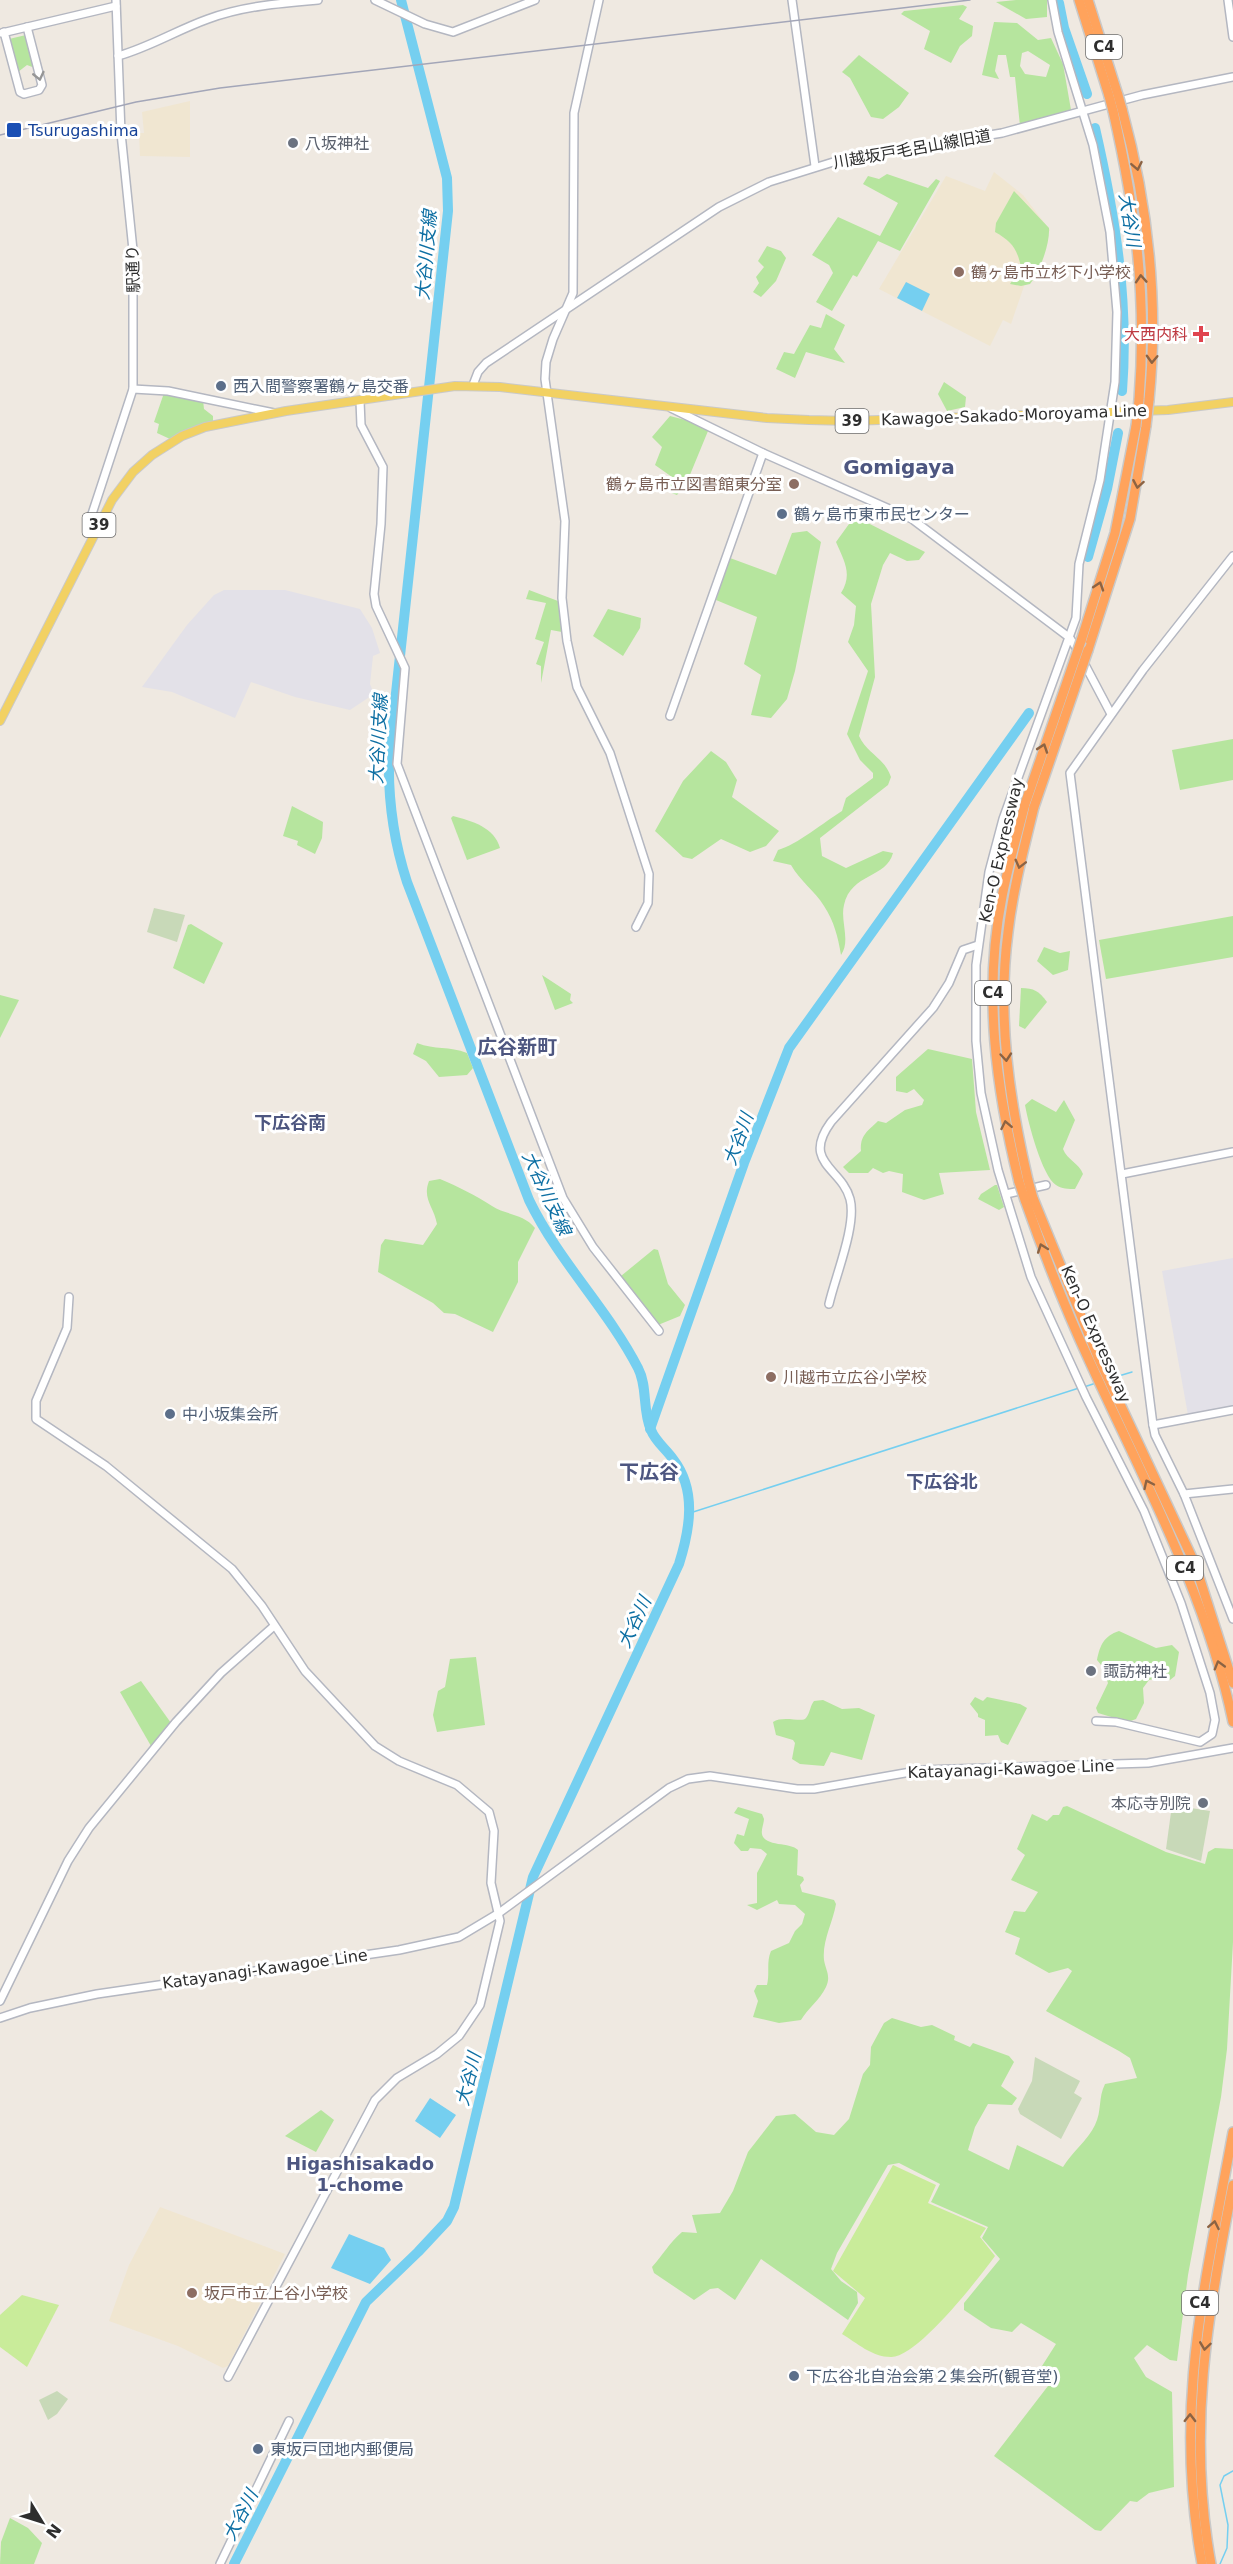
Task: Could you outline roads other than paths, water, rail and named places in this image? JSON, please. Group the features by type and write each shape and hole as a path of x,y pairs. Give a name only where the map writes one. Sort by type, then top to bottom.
{"highway":[{"name":"Ken-O Expressway","path":"1029,806 1088,650 1130,519 1153,330 1150,259 1135,158 1084,1"},
{"name":"Ken-O Expressway","path":"1141,426 1115,533 1002,897 994,960 993,999 1001,1102 1048,1264 1195,1564 1233,1683"},
{"name":"Ken-O Expressway","path":"1123,1419 1186,1569 1217,1658 1233,1722"},
{"name":"C4","path":"1202,2564 1190,2393 1203,2286 1233,2132"},
{"name":"C4","path":"1211,2564 1195,2476 1204,2350 1233,2185"}],"main road":[{"name":"Kawagoe-Sakado-Moroyama Line","path":"473,385 767,418 850,421 1168,410 1233,402"},
{"name":"39","path":"0,721 112,500 129,477 157,452 182,436 205,427 274,413 433,388 473,385"}],"street":[{"path":"118,57 144,49 224,14 258,7 318,0"},
{"path":"375,0 439,30 453,32 535,0"},
{"path":"599,0 574,113 574,275 569,308 553,339 546,362 565,521 562,598 567,641 577,687 610,753 647,866 648,903 636,927"},
{"path":"792,0 814,166"},
{"path":"1052,0 1058,32 1084,110 1102,191 1117,312 1113,411 1094,509 1079,564 1076,618 995,843 978,945 976,1041 981,1093 993,1150 1031,1277 1086,1397 1144,1511 1175,1587 1200,1661 1215,1720 1212,1734 1200,1742 1116,1722 1096,1720"},
{"path":"1228,0 1233,38"},
{"path":"27,27 42,85 39,90 26,94 20,92 2,33 116,3"},
{"name":"駅通り","path":"96,530 90,520 134,389 133,250 121,133 116,3"},
{"name":"川越坂戸毛呂山線旧道","path":"473,385 478,372 486,363 719,207 769,182 814,166 881,151 1002,133 1084,110 1233,77"},
{"path":"134,389 168,391 274,413"},
{"path":"360,401 360,425 383,467 382,513 374,594 376,606 405,668 396,747 399,771 563,1198 593,1247 659,1331"},
{"path":"669,407 762,453 912,519 1070,638 1111,714"},
{"path":"670,716 762,453"},
{"path":"1233,556 1111,714 1070,773 1155,1435 1184,1494 1233,1619"},
{"path":"829,1304 852,1212 847,1191 824,1163 821,1151 823,1136 831,1122 933,1008 949,983 963,950 978,945"},
{"path":"1122,1174 1233,1152"},
{"path":"1006,1194 1046,1185"},
{"path":"69,1297 67,1328 36,1401 36,1419 106,1466 232,1569 262,1606 305,1671 375,1746 399,1761 457,1785 489,1812 494,1831 491,1883 500,1913 499,1928 482,1996 470,2022 446,2048 397,2078 375,2100 228,2377"},
{"path":"1154,1425 1233,1410"},
{"path":"1184,1494 1233,1489"},
{"path":"0,2001 51,1901 68,1861 89,1828 216,1679 274,1626"},
{"name":"Katayanagi-Kawagoe Line","path":"0,2018 30,2008 106,1993 420,1947 459,1936 500,1913 669,1788 698,1776 722,1777 797,1789 814,1789 922,1770 1148,1763 1233,1748"},
{"path":"220,2564 289,2421"}],"water":[{"path":"906,282 930,294 922,311 897,298"},
{"path":"430,2098 456,2115 440,2138 415,2121"},
{"path":"349,2234 384,2248 391,2260 370,2284 331,2268"}],"waterway":[{"name":"大谷川支線","path":"234,2564 366,2302 447,2221 454,2207 533,1877 679,1564 686,1537 689,1510 686,1484 681,1471 653,1434 648,1422 643,1383 638,1368 612,1325 554,1244 529,1200 407,882 395,836 389,758 448,211 447,178 401,0"},
{"name":"大谷川","path":"1059,3 1064,28 1087,94"},
{"name":"大谷川","path":"1095,128 1109,193 1119,258 1124,324 1122,391"},
{"name":"大谷川","path":"1088,557 1107,489 1118,433"},
{"name":"大谷川","path":"650,1429 744,1163 789,1048 1029,713"},
{"path":"1112,1378 1132,1372"},
{"path":"1084,1387 1096,1383"},
{"path":"690,1513 1079,1388"},
{"path":"1220,2564 1227,2548 1228,2525 1220,2485 1224,2476 1233,2471"}],"railway":[{"path":"0,135 136,102 220,88 970,0"}],"place":[{"name":"Tsurugashima","path":"14,130"},
{"name":"八坂神社","path":"293,143"},
{"name":"鶴ヶ島市立杉下小学校","path":"959,272"},
{"name":"大西内科","path":"1201,334"},
{"name":"西入間警察署鶴ヶ島交番","path":"221,386"},
{"name":"鶴ヶ島市立図書館東分室","path":"794,484"},
{"name":"鶴ヶ島市東市民センター","path":"782,514"},
{"name":"川越市立広谷小学校","path":"771,1377"},
{"name":"中小坂集会所","path":"170,1414"},
{"name":"諏訪神社","path":"1091,1671"},
{"name":"本応寺別院","path":"1203,1803"},
{"name":"坂戸市立上谷小学校","path":"192,2293"},
{"name":"下広谷北自治会第２集会所(観音堂)","path":"794,2376"},
{"name":"東坂戸団地内郵便局","path":"258,2449"}],"district":[{"name":"Gomigaya","path":"899,467"},
{"name":"広谷新町","path":"517,1047"},
{"name":"下広谷南","path":"290,1122"},
{"name":"下広谷","path":"649,1472"},
{"name":"下広谷北","path":"942,1481"},
{"name":"Higashisakado 1-chome","path":"360,2173"}]}
